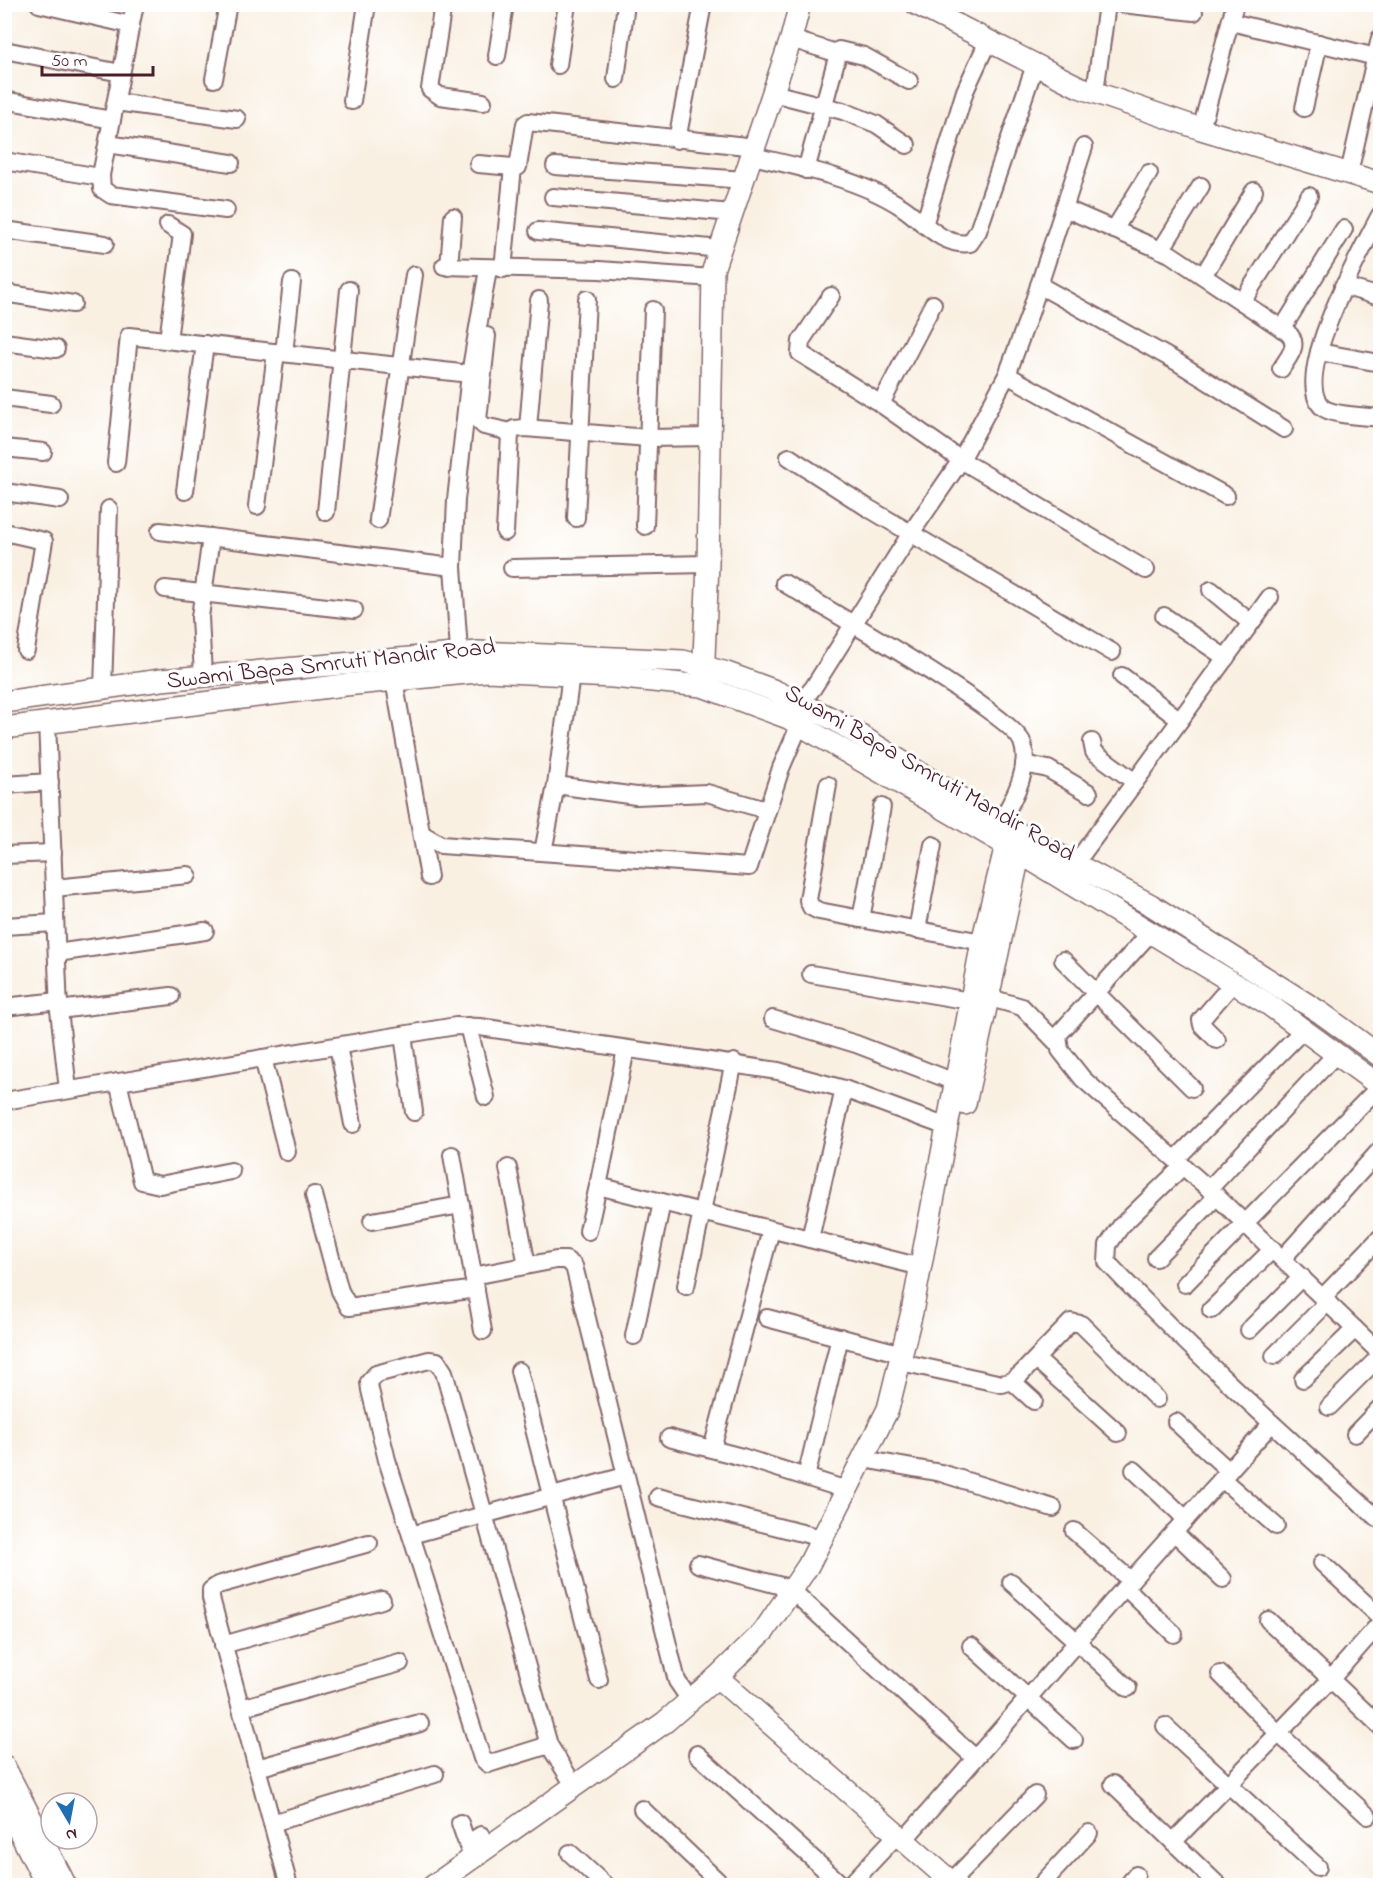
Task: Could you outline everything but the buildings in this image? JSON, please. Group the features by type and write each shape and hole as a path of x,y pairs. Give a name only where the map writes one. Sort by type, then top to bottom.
{"street":[{"path":"39,4 131,26"},
{"path":"135,4 101,175 102,189 111,195 226,210"},
{"path":"214,79 228,4"},
{"path":"352,101 367,4"},
{"path":"443,4 430,89 440,96 483,102"},
{"path":"496,56 505,4"},
{"path":"558,65 567,4"},
{"path":"616,79 626,4"},
{"path":"677,140 703,4"},
{"path":"703,676 708,564 713,278 720,249 791,39 800,4"},
{"path":"915,4 1035,65 1095,92 1201,129 1380,183"},
{"path":"1095,92 1107,4"},
{"path":"1122,4 1194,12"},
{"path":"1201,129 1235,4"},
{"path":"1231,22 1376,57"},
{"path":"1349,173 1380,38"},
{"path":"791,39 836,53"},
{"path":"924,225 965,91 988,41"},
{"path":"1304,108 1319,43"},
{"path":"806,170 836,53 843,49 864,56 909,81"},
{"path":"4,50 121,73"},
{"path":"478,164 518,167 525,124 531,121 753,151 859,186 901,206 924,225 951,241 963,244 973,240 1035,65"},
{"path":"773,93 876,124 907,145"},
{"path":"4,100 112,120"},
{"path":"116,102 237,119"},
{"path":"108,144 231,163"},
{"path":"422,834 441,845 749,867 796,715 911,533 961,460 1007,375 1084,147"},
{"path":"4,160 94,176 101,175"},
{"path":"555,166 744,180"},
{"path":"460,663 453,567 456,500 470,374 505,225 513,167"},
{"path":"1113,230 1149,173"},
{"path":"1161,250 1201,186"},
{"path":"1203,276 1254,191"},
{"path":"1242,302 1309,196"},
{"path":"553,197 732,213"},
{"path":"1064,208 1161,250 1292,336 1294,346 1281,369"},
{"path":"1380,215 1343,286 1319,352 1315,378 1316,395 1322,406 1331,411 1380,418"},
{"path":"453,217 447,267 599,270 713,278"},
{"path":"168,225 182,234 168,340"},
{"path":"1282,329 1344,229"},
{"path":"4,230 105,244"},
{"path":"538,231 720,249"},
{"path":"378,520 414,275"},
{"path":"257,506 292,282"},
{"path":"1039,285 1177,362 1284,429"},
{"path":"1343,286 1380,297"},
{"path":"326,512 349,290"},
{"path":"4,293 73,304"},
{"path":"831,296 801,341 800,353 881,404 961,460 1146,570"},
{"path":"576,518 587,299"},
{"path":"528,428 539,300"},
{"path":"881,404 933,304"},
{"path":"645,526 653,310"},
{"path":"116,463 129,336 470,374"},
{"path":"487,336 479,423 484,426 511,432 528,428 648,438 710,437"},
{"path":"4,342 56,349"},
{"path":"185,492 205,344"},
{"path":"1319,352 1380,363"},
{"path":"1007,375 1226,496"},
{"path":"4,398 51,405"},
{"path":"505,532 511,432"},
{"path":"4,448 43,452"},
{"path":"789,457 911,533 1112,652"},
{"path":"4,492 60,500"},
{"path":"104,688 109,509"},
{"path":"160,531 453,567"},
{"path":"4,532 44,541 26,650"},
{"path":"203,676 200,617 211,537"},
{"path":"513,568 708,564"},
{"path":"433,1885 474,1846 541,1816 575,1787 672,1728 721,1680 796,1593 832,1545 869,1459 906,1359 1024,764 1022,742 1000,719 854,625 784,584"},
{"path":"165,589 354,610"},
{"path":"1212,590 1251,623"},
{"path":"1075,864 1270,597"},
{"path":"1164,616 1226,658"},
{"path":"4,702 203,676 460,663 566,654 683,661 703,676"},
{"name":"Swami Bapa Smruti Mandir Road","path":"4,728 394,680 460,663 487,671 571,675 703,676 796,715 1009,837 1151,932 1268,1004 1380,1086"},
{"path":"543,852 556,785 571,675"},
{"path":"1122,676 1180,720"},
{"path":"394,680 429,878"},
{"path":"47,722 59,1006 68,1090"},
{"path":"1092,742 1094,752 1135,782"},
{"path":"1024,764 1048,769 1089,793"},
{"path":"4,784 50,782"},
{"path":"556,785 636,796 707,793 766,810"},
{"path":"828,785 808,900 811,907 819,911 982,942"},
{"path":"861,919 882,807"},
{"path":"1009,837 1075,864 1151,905 1321,1013 1380,1056"},
{"path":"906,1359 955,1082 979,999 982,942 1009,837"},
{"path":"917,930 933,845"},
{"path":"4,855 53,853"},
{"path":"54,888 188,875"},
{"path":"4,926 56,923"},
{"path":"57,953 205,931"},
{"path":"1151,932 1058,1035 1060,1050 1083,1079 1180,1162 1302,1276 1380,1354 1329,1407"},
{"path":"1063,960 1192,1088"},
{"path":"812,974 1022,1007 1059,1045"},
{"path":"1217,1040 1202,1025 1202,1020 1233,983"},
{"path":"4,1007 59,1006 171,996"},
{"path":"773,1019 856,1044 955,1082"},
{"path":"4,1101 456,1026 468,1026 734,1062 778,1071 844,1089 947,1127"},
{"path":"468,1026 486,1097"},
{"path":"1302,1031 1121,1226 1108,1245 1107,1262 1162,1320 1271,1424 1377,1518"},
{"path":"403,1035 414,1112"},
{"path":"338,1046 353,1124"},
{"path":"588,1231 626,1049"},
{"path":"1156,1258 1336,1054"},
{"path":"263,1058 287,1152"},
{"path":"686,1286 734,1062"},
{"path":"118,1082 142,1180 160,1185 231,1171"},
{"path":"1185,1284 1380,1086"},
{"path":"810,1239 844,1089"},
{"path":"1211,1310 1278,1253 1380,1150"},
{"path":"452,1155 483,1331"},
{"path":"508,1168 527,1265"},
{"path":"598,1186 921,1268"},
{"path":"314,1196 340,1291 349,1307 475,1282 527,1265 566,1260 574,1266 677,1681 690,1700"},
{"path":"634,1336 662,1202"},
{"path":"372,1221 461,1205"},
{"path":"712,1449 771,1230"},
{"path":"1274,1356 1380,1238"},
{"path":"1248,1330 1302,1276"},
{"path":"767,1318 840,1337 906,1359 1002,1384 1012,1381 1071,1322 1081,1324 1157,1399"},
{"path":"1303,1379 1355,1329"},
{"path":"806,1477 840,1337"},
{"path":"1036,1359 1118,1433"},
{"path":"549,1745 488,1764 482,1758 387,1460 370,1390 369,1382 376,1374 429,1360 437,1361 444,1372 549,1745 575,1787"},
{"path":"519,1371 599,1680"},
{"path":"1012,1381 1034,1401"},
{"path":"1355,1434 1380,1408"},
{"path":"1176,1422 1276,1526"},
{"path":"849,1886 900,1837 975,1758 1271,1424"},
{"path":"669,1438 847,1490"},
{"path":"796,1593 847,1490 869,1459"},
{"path":"869,1459 941,1473 1053,1509"},
{"path":"1134,1470 1186,1519"},
{"path":"411,1535 625,1476"},
{"path":"658,1497 822,1538"},
{"path":"1074,1531 1128,1584 1174,1634"},
{"path":"1174,1532 1223,1579"},
{"path":"289,1886 210,1598 211,1590 218,1585 369,1543"},
{"path":"1322,1563 1380,1617"},
{"path":"698,1564 796,1593 975,1758"},
{"path":"1011,1582 1128,1688"},
{"path":"223,1644 382,1600"},
{"path":"1268,1620 1380,1726"},
{"path":"1173,1842 1330,1680 1380,1623"},
{"path":"971,1646 1074,1740"},
{"path":"241,1708 400,1663"},
{"path":"1220,1674 1368,1816"},
{"path":"449,1886 602,1771 690,1700 721,1680"},
{"path":"721,1680 954,1883 1035,1795"},
{"path":"257,1768 420,1723"},
{"path":"1165,1726 1318,1868"},
{"path":"697,1754 843,1886"},
{"path":"4,1766 66,1886"},
{"path":"272,1823 435,1774"},
{"path":"1113,1784 1219,1886"},
{"path":"4,1801 47,1886"},
{"path":"642,1809 723,1886"},
{"path":"460,1823 474,1846"},
{"path":"1040,1886 1089,1833"},
{"path":"570,1853 606,1886"}]}
